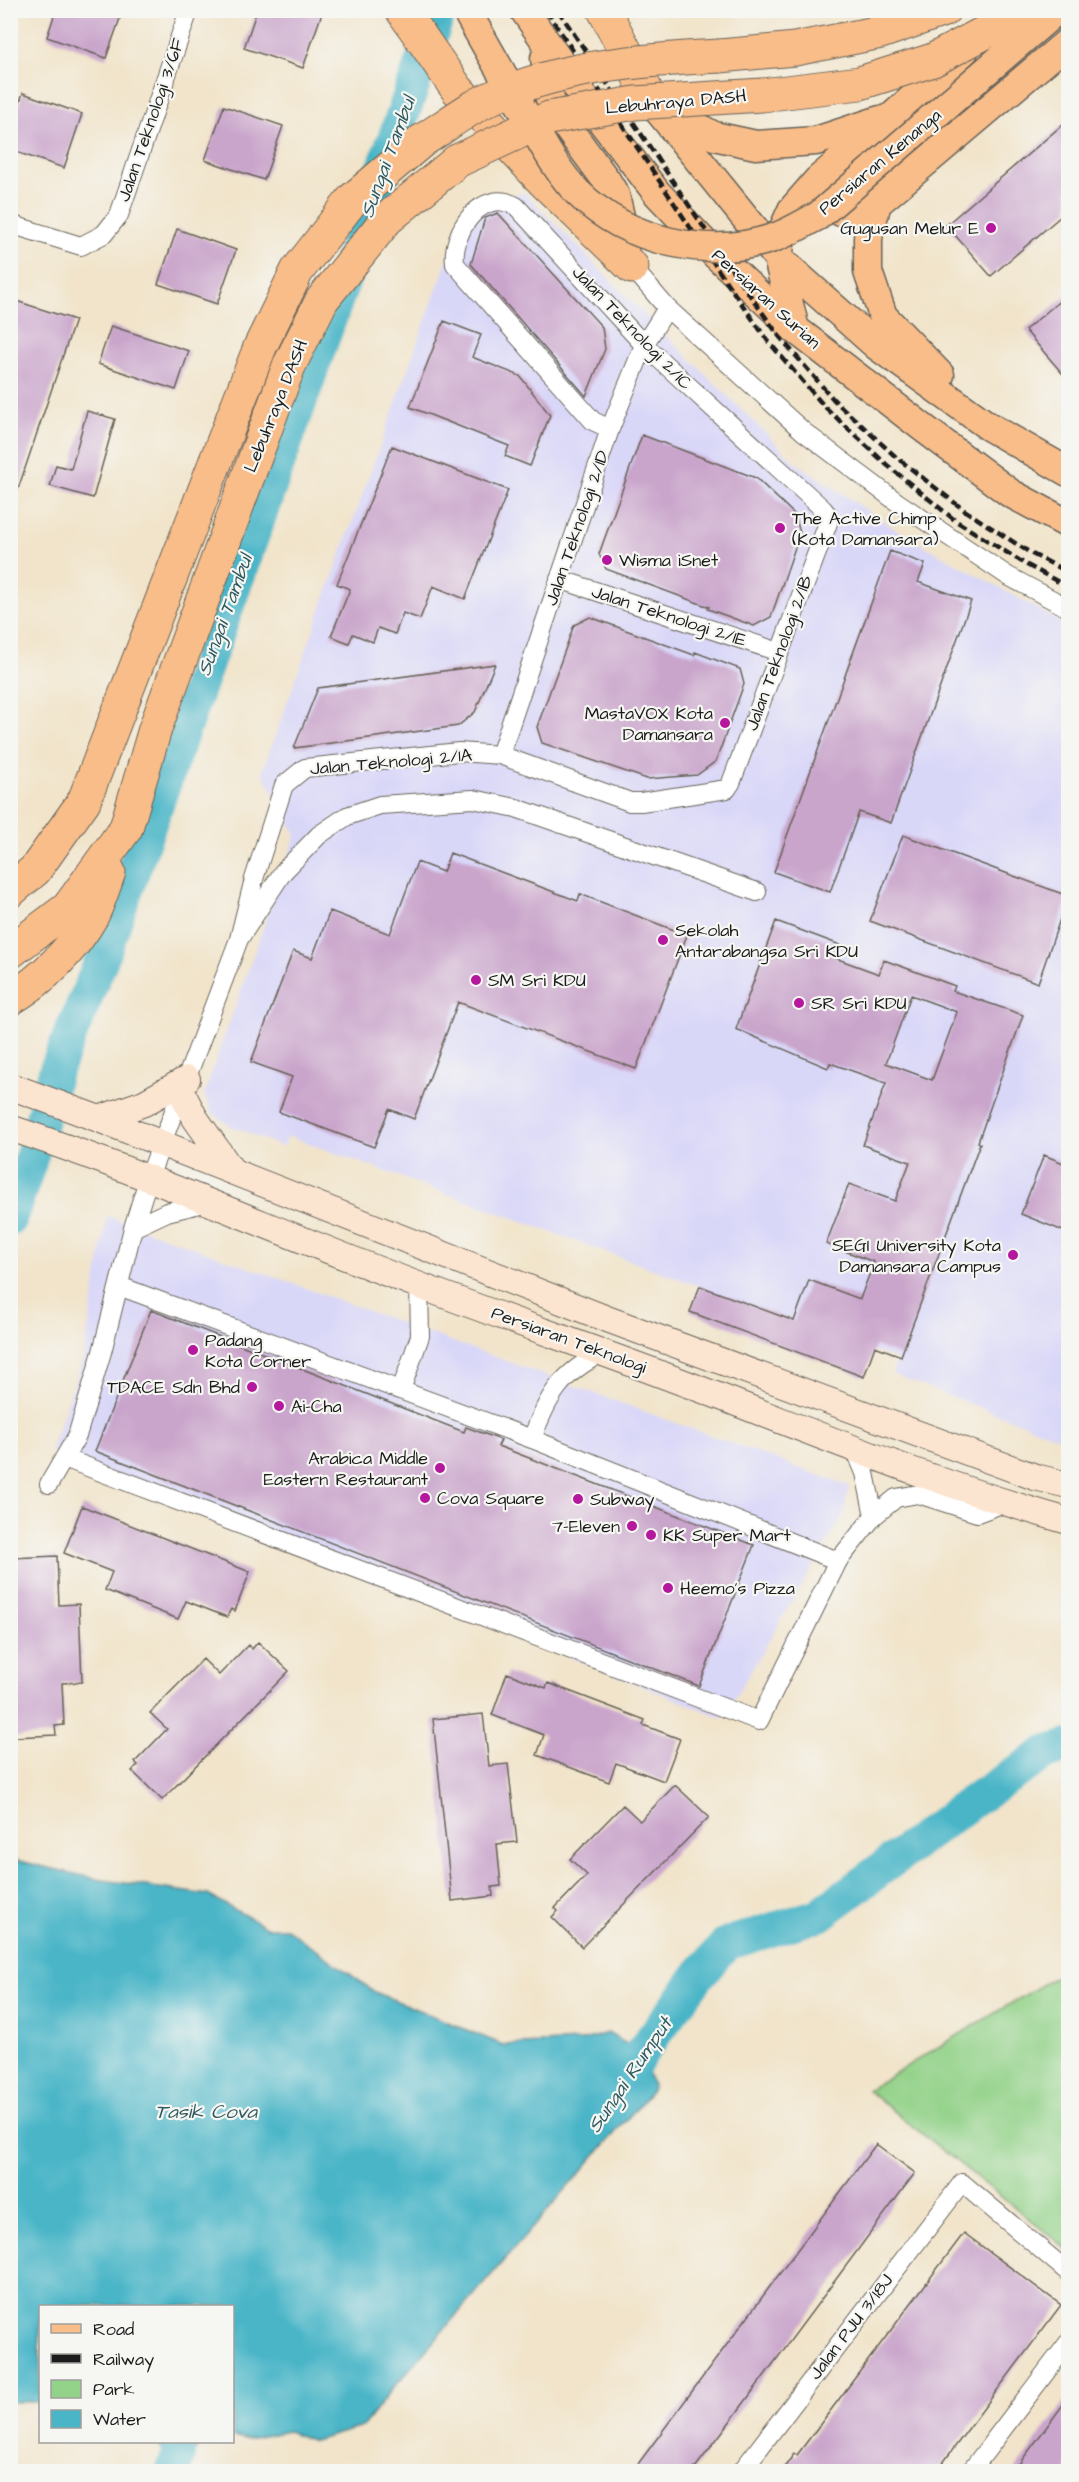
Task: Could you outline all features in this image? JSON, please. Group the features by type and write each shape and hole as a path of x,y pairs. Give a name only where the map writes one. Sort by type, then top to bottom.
{"highway":[{"path":"402,10 458,89 544,182 632,267"},
{"path":"604,10 652,102"},
{"name":"Lebuhraya DASH","path":"10,891 35,870 84,801 260,347 297,271 353,199 423,140 496,95 575,70 647,60 795,49 881,32 944,10"},
{"name":"Lebuhraya DASH","path":"10,952 68,908 126,828 155,729 289,366 322,300 387,219 456,161 549,118 635,103 762,95 860,83 933,60 1027,10"},
{"path":"10,999 25,990 63,955 92,915 126,828"}],"main road":[{"name":"Persiaran Kenanga","path":"466,10 546,149 578,192 609,217 653,238 690,246 742,245 774,238 818,216 1057,10"},
{"name":"Persiaran Surian","path":"525,10 590,106 657,193 716,255 795,329 1010,493 1068,524"},
{"path":"587,10 630,76 778,258 877,346 988,426 1068,472"},
{"path":"795,329 778,258 782,232 792,210 818,180 1010,10"},
{"path":"543,39 550,100 558,115 615,195 632,267"},
{"path":"818,180 822,199 841,212 863,215 1068,42"},
{"path":"652,102 714,136 756,145 816,141 894,115"},
{"path":"877,203 868,238 868,272 884,316 988,426"}],"street":[{"name":"Jalan Teknologi 3/6F","path":"10,224 81,246 104,234 119,215 189,10"},
{"name":"Jalan Teknologi 2/1C","path":"610,429 593,421 455,264 455,250 472,212 487,203 501,200 516,206 644,345 828,515"},
{"path":"632,267 668,308 804,432 888,495 1008,576 1068,608"},
{"name":"Jalan Teknologi 2/1D","path":"500,755 610,429 644,345 668,308"},
{"name":"Jalan Teknologi 2/1B","path":"727,789 828,523 828,515"},
{"name":"Jalan Teknologi 2/1E","path":"559,579 779,652"},
{"name":"Jalan Teknologi 2/1A","path":"238,939 254,879 284,785 304,768 459,752 500,755 630,802 727,789"},
{"path":"49,1484 77,1436 148,1180 238,939 283,872 319,835 347,816 380,805 411,801 473,799 516,808 757,892"},
{"path":"91,1116 144,1103 184,1086"},
{"path":"184,1086 195,1118 232,1171"},
{"name":"Persiaran Teknologi","path":"20,1089 606,1319 1024,1473 1068,1485"},
{"name":"Persiaran Teknologi","path":"13,1129 208,1202 419,1286 604,1352 855,1449 1004,1503 1068,1521"},
{"path":"133,1228 167,1212 208,1202"},
{"path":"119,1286 532,1438 838,1561"},
{"path":"401,1390 420,1336 419,1286"},
{"path":"532,1438 555,1388 570,1372 604,1352"},
{"path":"855,1449 865,1473 874,1516"},
{"path":"64,1458 759,1721 838,1561 874,1516 896,1498 918,1494 977,1513 1004,1503"},
{"name":"Jalan PJU 3/18J","path":"741,2472 962,2183 1068,2272"},
{"path":"969,2472 1068,2343"}],"shaded area":[{"path":"525,193 796,463 898,531 1068,626 1068,1441 892,1374 897,1360 874,1351 864,1377 690,1312 699,1286 288,1136 283,1147 231,1126 212,1113 204,1094 296,835 262,772 468,203"},
{"path":"107,1216 849,1486 844,1514 723,1718 50,1451 83,1359"}],"green space":[{"path":"1068,1969 1068,2250 867,2090"}],"water":[{"name":"Tasik Cova","path":"11,1859 96,1879 208,1895 268,1928 286,1928 375,1992 503,2045 580,2041 608,2033 641,2053 653,2089 394,2387 362,2427 314,2441 288,2431 247,2439 234,2438 234,2305 39,2305 39,2402 11,2402"},
{"path":"158,2443 200,2443 183,2471 169,2469"}],"building":[{"path":"56,10 123,10 106,58 47,37"},
{"path":"257,10 314,10 322,13 303,68 244,48"},
{"path":"23,93 82,114 64,168 10,150 10,129"},
{"path":"224,106 283,126 264,180 205,160"},
{"path":"1068,120 1068,210 991,276 946,225"},
{"path":"498,213 602,327 605,349 586,396 471,264 485,218"},
{"path":"177,229 236,250 217,304 158,284"},
{"path":"1068,294 1068,380 1025,330"},
{"path":"10,299 75,320 13,504 10,504"},
{"path":"444,321 481,335 472,357 520,376 550,415 530,466 505,456 509,446 410,407"},
{"path":"111,326 189,351 176,390 98,364"},
{"path":"87,411 115,419 93,498 50,486 56,465 71,469"},
{"path":"642,435 756,478 795,515 800,533 771,617 754,626 606,569 599,554"},
{"path":"392,446 508,490 465,599 433,586 420,619 403,613 395,634 378,628 373,642 353,634 349,643 331,636 350,589 337,584"},
{"path":"890,551 925,564 918,582 971,601 891,823 859,812 830,892 774,872"},
{"path":"590,617 694,655 695,652 740,669 744,684 716,761 697,775 647,779 542,743 537,727 574,625"},
{"path":"495,664 475,712 458,726 294,748 318,688"},
{"path":"903,835 1068,896 1038,983 870,921"},
{"name":"SM Sri KDU","path":"450,853 578,901 580,894 687,935 636,1069 458,1002 414,1119 389,1109 374,1147 279,1112 292,1077 251,1062 293,951 312,958 330,911 390,934 417,862 443,872"},
{"path":"776,921 840,945 835,958 879,974 884,960 955,986 953,991 1023,1015 978,1142 980,1143 901,1356 875,1346 864,1377 690,1312 700,1286 794,1321 809,1280 860,1299 874,1262 826,1244 849,1184 895,1201 910,1162 863,1145 886,1083 830,1063 828,1068 736,1029","holes":["911,995 957,1012 932,1080 886,1063"]},
{"path":"1044,1155 1068,1165 1068,1233 1021,1214"},
{"name":"Cova Square","path":"151,1310 464,1432 466,1427 501,1440 498,1446 754,1545 699,1686 95,1451"},
{"path":"82,1506 250,1572 235,1611 231,1609 227,1617 186,1601 178,1619 105,1590 112,1572 64,1553"},
{"path":"57,1556 59,1605 79,1604 82,1682 62,1683 64,1725 55,1726 56,1735 14,1737 10,1656 10,1558"},
{"path":"258,1642 289,1671 162,1800 132,1771 138,1765 135,1762 167,1729 150,1713 203,1659 219,1675 248,1645 252,1649"},
{"path":"507,1673 546,1688 548,1683 645,1720 643,1725 680,1739 664,1781 616,1763 609,1782 537,1755 544,1735 492,1715"},
{"path":"483,1714 489,1766 508,1764 517,1842 497,1844 501,1886 492,1887 493,1896 452,1901 433,1719"},
{"path":"675,1785 709,1817 582,1947 552,1917 558,1911 555,1908 587,1875 570,1859 623,1805 640,1821"},
{"path":"876,2144 915,2173 741,2407 692,2472 632,2472"},
{"path":"964,2233 1061,2305 936,2472 781,2472 794,2454 797,2455"},
{"path":"1068,2398 1068,2472 1013,2472"}],"waterway":[{"name":"Sungai Tambul","path":"10,1219 30,1162 55,1072 101,961 440,10"},
{"name":"Sungai Rumput","path":"616,2093 641,2053 699,1975 726,1944 819,1915 974,1800 1046,1753 1068,1746"},
{"name":"Sungai Rumput","path":"172,2472 178,2457 177,2443"}],"railway":[{"path":"546,10 727,283 768,341 824,406 887,465 956,521 1027,565 1068,587"},
{"path":"558,10 737,277 779,336 834,400 896,457 964,510 1032,554 1068,572"}],"place":[{"name":"Gugusan Melur E","path":"991,228"},
{"name":"The Active Chimp (Kota Damansara)","path":"780,528"},
{"name":"Wisma iSnet","path":"607,560"},
{"name":"MastaVOX Kota Damansara","path":"725,723"},
{"name":"Sekolah Antarabangsa Sri KDU","path":"663,940"},
{"name":"SM Sri KDU","path":"476,980"},
{"name":"SR Sri KDU","path":"799,1003"},
{"name":"SEGI University Kota Damansara Campus","path":"1013,1255"},
{"name":"Padang Kota Corner","path":"193,1350"},
{"name":"TDACE Sdn Bhd","path":"252,1387"},
{"name":"Ai-Cha","path":"279,1406"},
{"name":"Arabica Middle Eastern Restaurant","path":"440,1468"},
{"name":"Cova Square","path":"425,1498"},
{"name":"Subway","path":"578,1499"},
{"name":"7-Eleven","path":"632,1526"},
{"name":"KK Super Mart","path":"651,1535"},
{"name":"Heemo's Pizza","path":"668,1588"}]}
